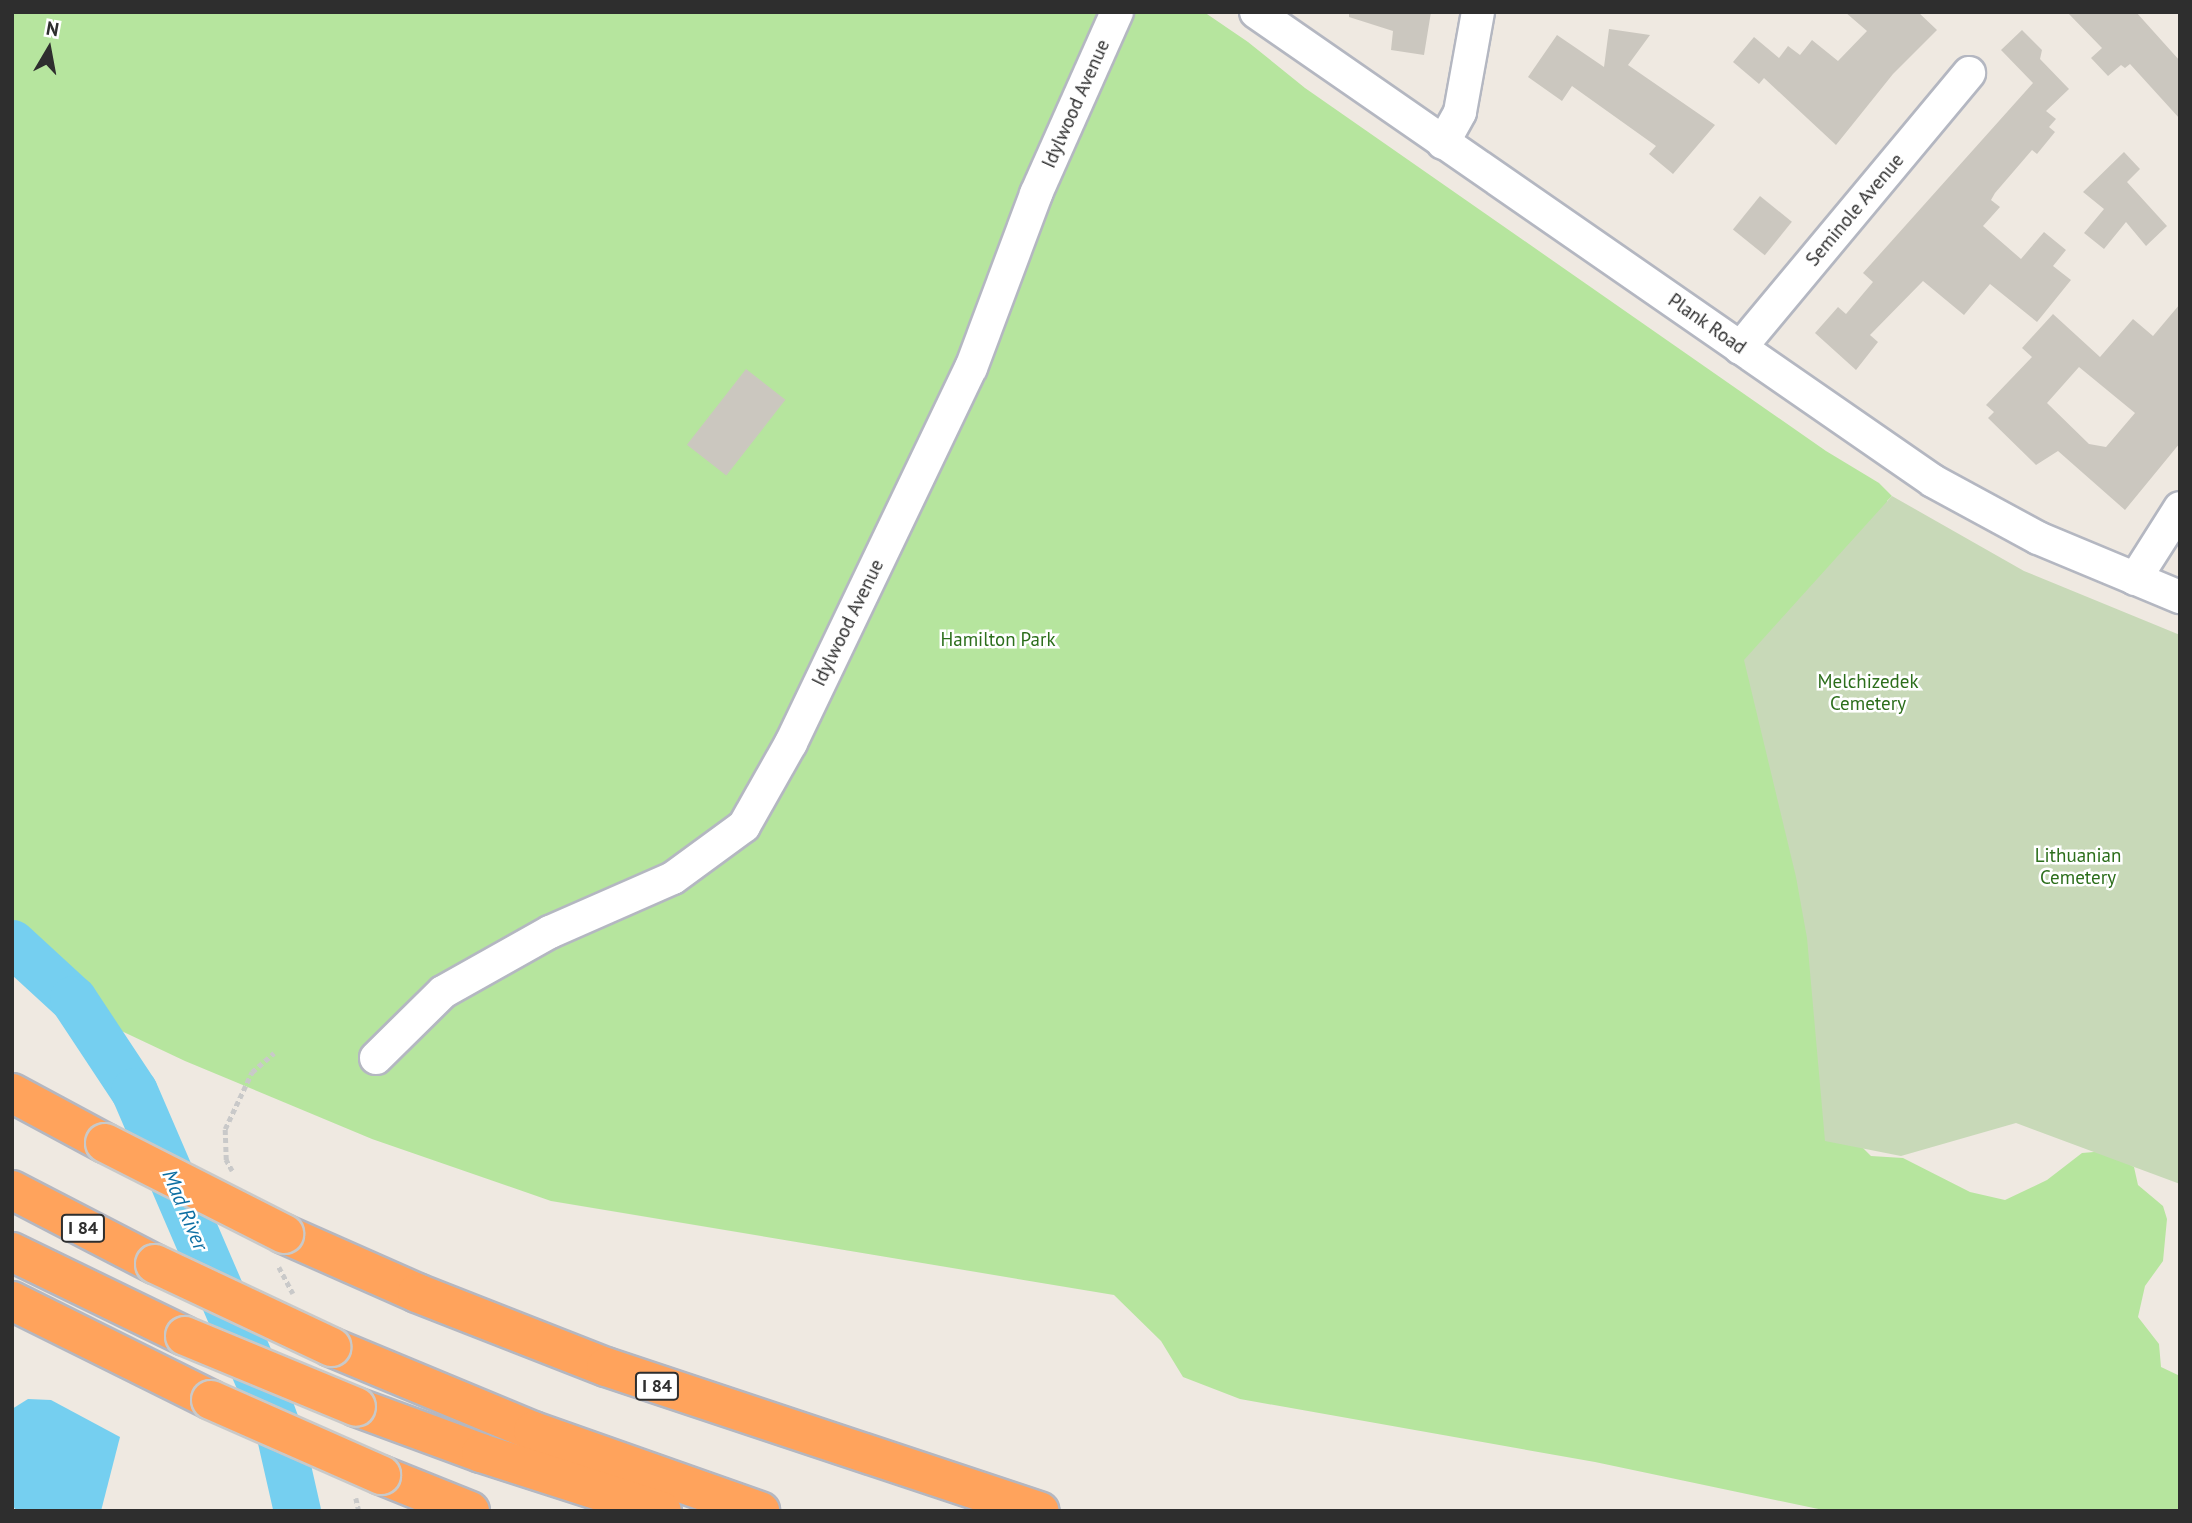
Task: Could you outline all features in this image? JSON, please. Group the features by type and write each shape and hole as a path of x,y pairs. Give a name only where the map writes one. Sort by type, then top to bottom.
{"highway":[{"name":"I 84","path":"12,1093 105,1143 279,1244 606,1367 1040,1511"},
{"name":"I 84","path":"12,1190 155,1264 331,1346 533,1431 760,1511"},
{"path":"12,1252 185,1336 356,1407 481,1453 662,1511"},
{"path":"12,1300 211,1400 368,1485 470,1511"}],"street":[{"name":"Idylwood Avenue","path":"376,1058 443,992 550,932 673,878 744,826 791,743 971,368 1036,194 1117,12"},
{"name":"Plank Road","path":"1256,12 1740,348 1965,500 2180,597"},
{"path":"1443,143 1460,111 1478,12"},
{"name":"Seminole Avenue","path":"1740,348 1969,73"},
{"path":"2135,579 2180,508"}],"path":[{"path":"238,1184 226,1160 225,1129 252,1072 274,1053"},
{"path":"279,1244 297,1301"},
{"path":"359,1511 368,1485"}],"green space":[{"name":"Hamilton Park","path":"12,12 1204,12 1248,42 1305,88 1826,451 1879,483 1892,496 1887,501 1858,1143 1871,1156 1903,1158 1970,1192 2005,1200 2047,1180 2082,1153 2106,1151 2134,1167 2138,1185 2163,1206 2167,1219 2163,1261 2145,1286 2138,1317 2159,1344 2161,1367 2180,1376 2180,1511 1828,1511 1595,1462 1240,1399 1183,1377 1161,1341 1114,1295 551,1201 372,1139 185,1061 41,993 12,966"},
{"path":"1892,496 2024,571 2180,635 2180,1184 2016,1123 1901,1156 1825,1141 1807,938 1796,877 1744,660"}],"water":[{"path":"28,1399 51,1400 120,1437 101,1511 17,1511 12,1505 12,1409"}],"building":[{"path":"1349,12 1431,12 1424,55 1391,50 1393,31 1349,17"},
{"path":"1845,12 1918,12 1937,30 1893,74 1836,145 1764,78 1759,84 1733,62 1754,37 1779,58 1788,46 1800,55 1812,40 1838,61 1867,31"},
{"path":"2067,12 2136,12 2180,61 2180,119 2130,64 2125,68 2121,65 2108,76 2091,58 2102,48"},
{"path":"1609,29 1650,35 1628,65 1715,125 1673,174 1649,154 1656,146 1572,86 1562,101 1528,77 1557,35 1604,67"},
{"path":"2022,30 2042,50 2040,59 2069,89 2046,111 2056,119 2049,127 2055,132 2037,154 2032,150 1995,193 1991,200 2000,207 1983,226 2021,259 2044,232 2066,250 2053,266 2071,280 2037,322 1990,284 1964,315 1923,281 1870,335 1878,342 1856,370 1815,333 1838,307 1846,314 1873,282 1863,273 2033,83 2001,50"},
{"path":"2124,152 2140,169 2127,182 2167,226 2146,246 2126,222 2104,249 2084,233 2104,209 2083,192"},
{"path":"1760,196 1792,222 1765,255 1733,229"},
{"path":"2180,304 2180,443 2125,510 2058,451 2036,465 1988,418 1994,412 1986,405 2032,357 2022,348 2053,314 2100,357 2133,319 2153,336","holes":["2079,367 2135,413 2106,447 2089,444 2047,403"]},
{"path":"746,369 785,400 726,475 687,445"}],"waterway":[{"name":"Mad River","path":"12,943 73,999 134,1091 267,1400 280,1436 297,1511"}],"park label":[{"name":"Melchizedek Cemetery","path":"1868,693"},
{"name":"Lithuanian Cemetery","path":"2078,867"}]}
